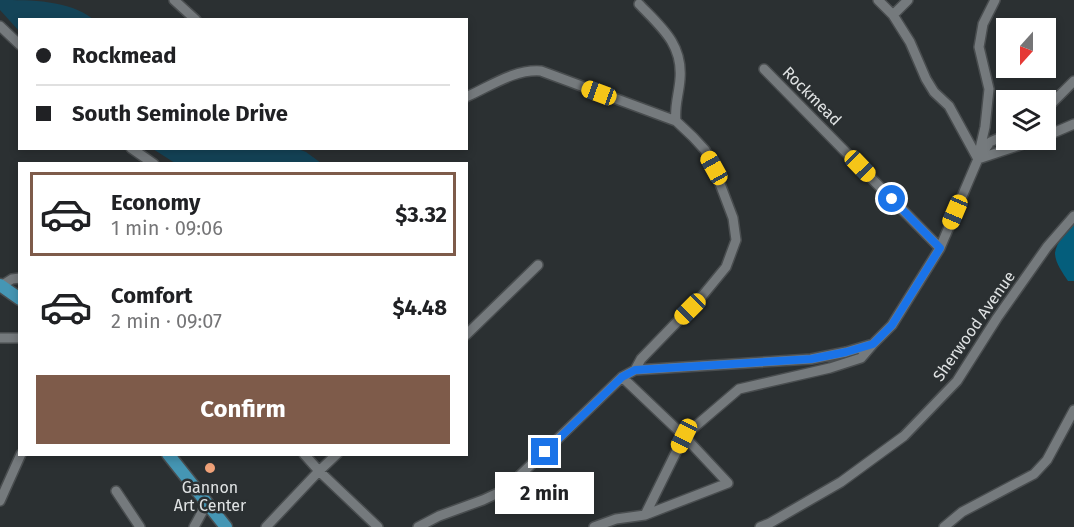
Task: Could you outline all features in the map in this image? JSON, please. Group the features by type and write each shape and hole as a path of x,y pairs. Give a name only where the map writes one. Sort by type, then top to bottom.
{"main road":[{"path":"1,286 18,298"},
{"path":"170,456 226,527"}],"street":[{"path":"174,0 193,18"},
{"path":"878,0 893,15 910,42 926,79 934,92 949,106 978,159"},
{"path":"893,15 908,0"},
{"path":"645,515 684,436 739,389 830,368 861,358 892,325 940,248 978,159 985,127 989,89 979,47 983,24 995,0"},
{"path":"639,4 670,37 677,50 681,67 675,113 676,122"},
{"path":"0,26 18,43"},
{"name":"Rockmead","path":"764,69 940,248"},
{"path":"468,96 513,74 529,70 541,71 676,122 705,150 733,218 736,240 726,267 703,295 640,359 635,370"},
{"path":"1056,99 1074,81"},
{"path":"1056,132 1074,124"},
{"path":"978,159 990,142 996,139"},
{"path":"134,150 151,162"},
{"path":"978,159 1005,150"},
{"name":"Sherwood Avenue","path":"765,526 841,482 904,436 957,381 997,318 1041,256 1074,216"},
{"path":"468,333 538,265"},
{"path":"1,286 12,279 18,278"},
{"path":"0,338 18,338"},
{"path":"418,527 439,516 498,493 512,483 622,377 635,370 811,359 873,344"},
{"path":"594,527 616,519 645,515 728,483 684,436 622,377"},
{"path":"944,527 962,512 1035,474 1047,460 1074,410"},
{"path":"0,501 20,456"},
{"path":"306,456 318,471 378,527"},
{"path":"266,527 335,456"},
{"path":"116,491 140,527"},
{"path":"194,527 207,503"}],"shaded area":[{"path":"0,0 49,2 73,8 91,18 18,18 18,30 0,10"},
{"path":"155,150 301,150 320,162 173,162"},
{"path":"1074,224 1074,281 1068,281 1058,264 1055,253 1065,233"}],"place":[{"name":"Gannon Art Center","path":"210,468"}],"route":[{"path":"545,452 622,377 635,370 811,359 873,344 892,325 940,248 892,199"}]}
